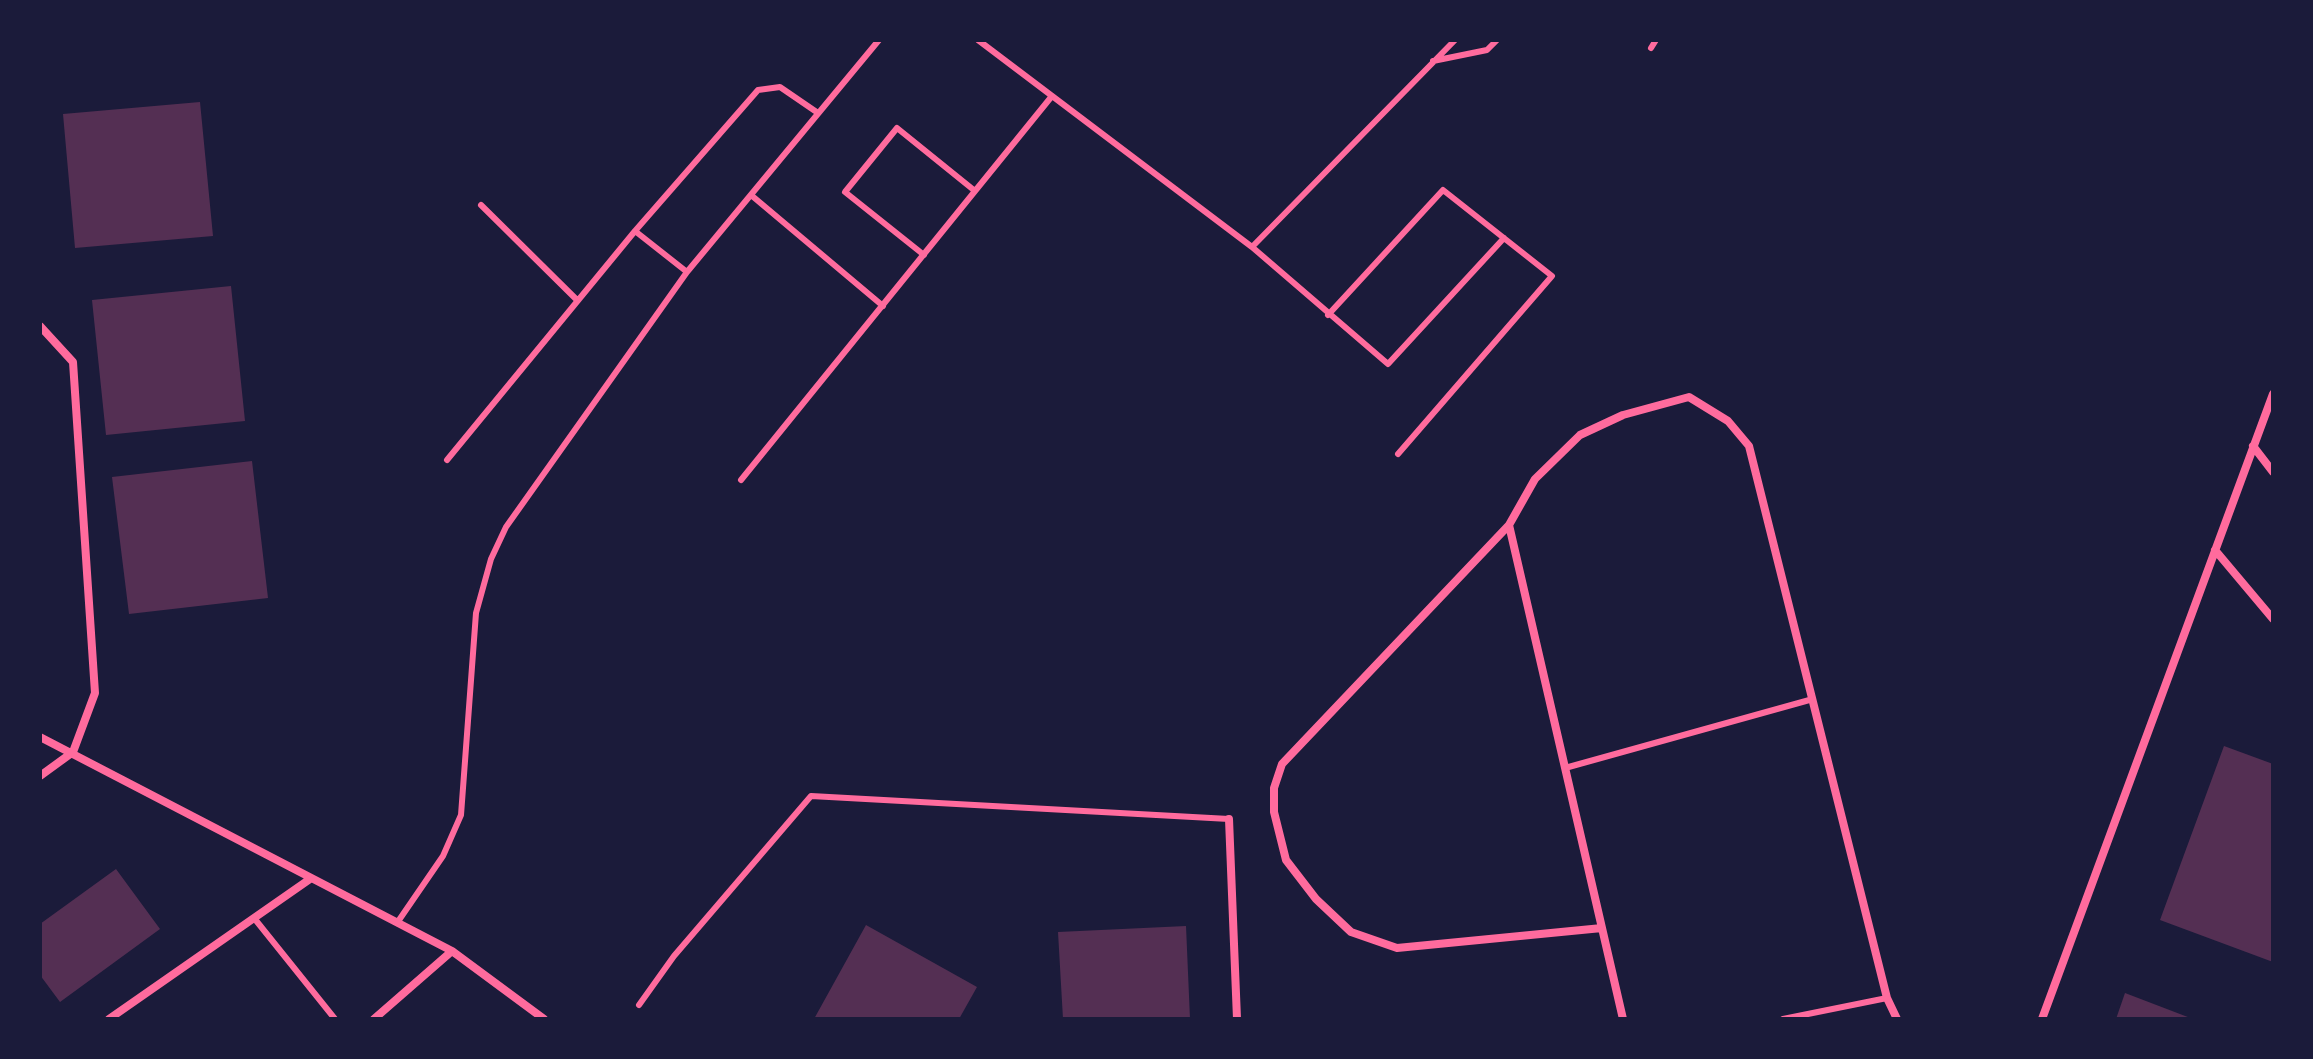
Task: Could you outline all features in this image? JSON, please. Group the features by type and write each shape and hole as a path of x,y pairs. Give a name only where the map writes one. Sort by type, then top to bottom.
{"street":[{"path":"40,326 73,362 95,693 73,752 40,776"},
{"path":"2042,1019 2273,394"},
{"path":"1602,928 1397,948 1351,932 1316,899 1286,860 1274,812 1274,788 1282,764 1509,525 1535,479 1580,435 1623,415 1689,397 1728,421 1749,446 1887,998 1897,1019"},
{"path":"2253,446 2273,472"},
{"path":"1509,525 1623,1019"},
{"path":"2215,550 2273,619"},
{"path":"40,737 452,951 544,1019"},
{"path":"1229,819 1237,1019"},
{"path":"109,1019 310,879"},
{"path":"374,1019 452,951"}],"lane":[{"path":"397,923 443,856 461,815 472,641 491,559 524,496 687,272 879,40"},
{"path":"978,40 1252,247 1388,364 1504,238"},
{"path":"1252,247 1455,40"},
{"path":"1433,61 1487,50 1497,40"},
{"path":"1651,48 1656,40"},
{"path":"447,460 577,300 758,90 780,87 818,113"},
{"path":"741,480 1052,96"},
{"path":"924,255 845,192 853,181 897,128 975,191"},
{"path":"1328,315 1443,190 1552,276 1398,454"},
{"path":"751,195 883,306"},
{"path":"481,205 577,300"},
{"path":"635,231 687,272"},
{"path":"1565,768 1813,699"},
{"path":"639,1005 674,956 811,796 1229,819"},
{"path":"254,918 335,1019"},
{"path":"1783,1019 1887,998"}],"building":[{"path":"200,102 213,236 75,248 63,114"},
{"path":"231,286 245,421 106,435 92,300"},
{"path":"252,461 268,598 129,614 112,477"},
{"path":"2224,746 2273,764 2273,962 2160,920"},
{"path":"116,869 160,929 60,1002 40,975 40,924"},
{"path":"866,925 977,987 959,1019 814,1019"},
{"path":"1186,926 1190,1019 1063,1019 1058,932"},
{"path":"2125,993 2193,1019 2116,1019"}]}
